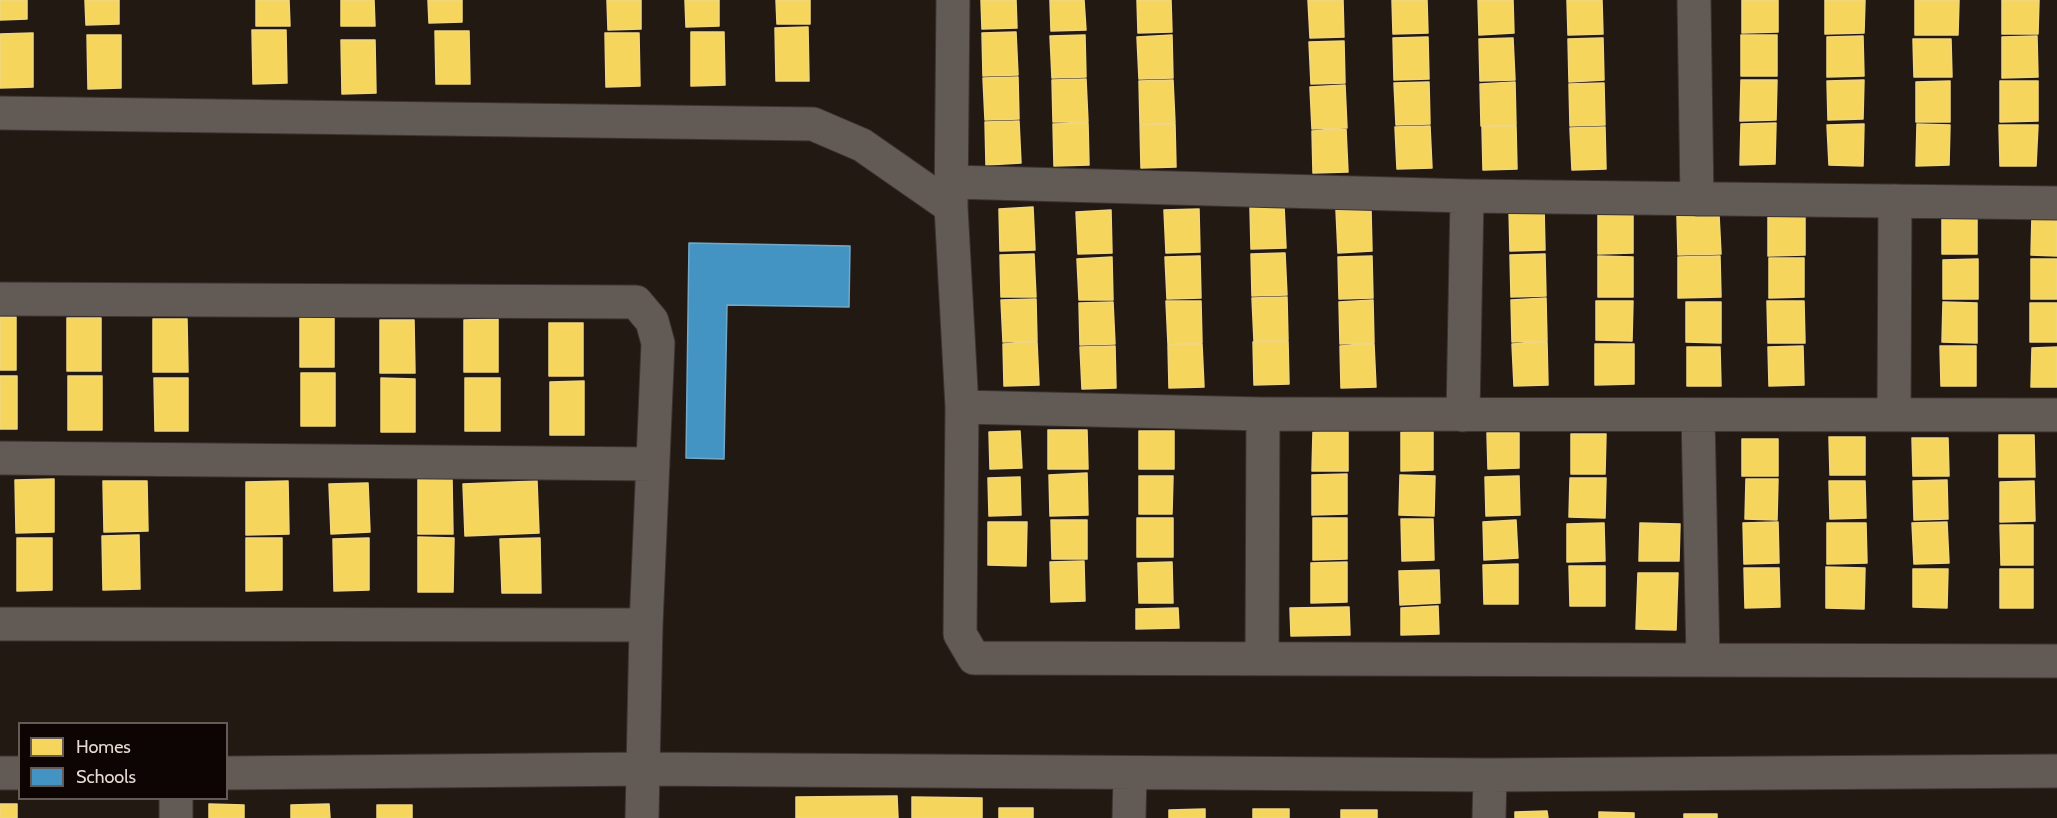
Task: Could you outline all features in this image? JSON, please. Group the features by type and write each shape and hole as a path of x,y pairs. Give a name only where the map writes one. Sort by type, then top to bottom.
{"street":[{"path":"953,0 952,195 962,407 960,634 974,658 2057,661"},
{"path":"1694,0 1697,199"},
{"path":"0,113 813,124 862,146 952,195 1467,196 2057,203"},
{"path":"1463,415 1467,196"},
{"path":"1894,201 1894,415"},
{"path":"0,299 636,302 651,321 658,343 646,625 642,818"},
{"path":"962,407 1263,414 2057,415"},
{"path":"1262,659 1263,414"},
{"path":"1698,415 1703,660"},
{"path":"0,458 653,464"},
{"path":"0,624 646,625"},
{"path":"228,773 643,769 1490,775 2057,771"},
{"path":"0,773 18,773"},
{"path":"1129,818 1130,773"},
{"path":"1489,818 1490,775"},
{"path":"176,800 176,818"}],"building: Homes":[{"path":"0,0 27,0 27,19 0,20"},
{"path":"85,0 119,0 119,24 86,25"},
{"path":"256,0 289,0 290,26 256,26"},
{"path":"341,0 374,0 375,26 341,26"},
{"path":"428,0 462,0 462,22 429,23"},
{"path":"607,0 641,0 641,29 608,30"},
{"path":"685,0 719,0 719,26 686,27"},
{"path":"776,0 810,0 810,24 777,24"},
{"path":"981,0 1016,0 1017,28 982,29"},
{"path":"1050,0 1084,0 1086,30 1051,31"},
{"path":"1137,0 1171,0 1172,32 1138,33"},
{"path":"1308,0 1343,0 1344,37 1310,38"},
{"path":"1392,0 1427,0 1428,33 1393,34"},
{"path":"1478,0 1513,0 1514,33 1479,35"},
{"path":"1567,0 1602,0 1603,34 1568,35"},
{"path":"1742,0 1778,0 1778,32 1742,33"},
{"path":"1825,0 1865,0 1864,33 1825,34"},
{"path":"1915,0 1959,0 1958,35 1915,35"},
{"path":"2002,0 2039,0 2038,34 2002,34"},
{"path":"808,27 809,81 776,81 775,28"},
{"path":"252,30 286,30 287,83 253,84"},
{"path":"435,31 469,31 470,84 436,84"},
{"path":"691,32 724,32 725,85 691,86"},
{"path":"1016,32 1018,75 983,76 982,33"},
{"path":"33,33 33,87 0,88 0,34"},
{"path":"605,33 639,33 640,86 606,87"},
{"path":"87,35 121,35 121,88 88,89"},
{"path":"1085,35 1086,77 1052,78 1050,36"},
{"path":"1172,35 1173,78 1139,79 1137,37"},
{"path":"1741,35 1777,35 1777,76 1741,76"},
{"path":"1863,36 1864,76 1827,77 1827,37"},
{"path":"2037,36 2038,77 2002,78 2002,37"},
{"path":"1428,37 1429,79 1394,80 1393,38"},
{"path":"1513,38 1515,80 1480,81 1479,39"},
{"path":"1603,38 1604,80 1569,82 1568,39"},
{"path":"1913,39 1951,39 1952,77 1914,77"},
{"path":"341,40 375,40 376,93 342,94"},
{"path":"1344,41 1345,83 1311,84 1309,42"},
{"path":"1018,77 1019,119 985,120 983,78"},
{"path":"1086,79 1088,122 1053,122 1052,80"},
{"path":"1173,80 1175,123 1140,124 1139,81"},
{"path":"1741,80 1777,80 1776,120 1740,121"},
{"path":"1864,80 1863,119 1828,120 1827,81"},
{"path":"1950,81 1950,122 1916,122 1916,82"},
{"path":"2000,81 2038,81 2038,121 2000,122"},
{"path":"1429,82 1430,124 1396,125 1394,83"},
{"path":"1515,82 1516,125 1481,126 1480,84"},
{"path":"1604,83 1605,125 1570,126 1569,84"},
{"path":"1345,85 1347,128 1312,129 1310,87"},
{"path":"1019,121 1021,163 986,165 985,122"},
{"path":"1088,123 1089,165 1054,166 1053,124"},
{"path":"1776,123 1775,164 1740,165 1741,124"},
{"path":"1175,124 1176,167 1141,168 1140,125"},
{"path":"1864,124 1863,166 1829,165 1827,125"},
{"path":"1917,124 1950,125 1949,165 1916,166"},
{"path":"1999,125 2038,125 2036,166 2000,166"},
{"path":"1430,126 1432,168 1397,169 1395,127"},
{"path":"1516,126 1517,169 1483,170 1482,127"},
{"path":"1605,127 1606,169 1572,170 1570,128"},
{"path":"1346,129 1348,172 1313,173 1312,131"},
{"path":"1284,206 1286,248 1251,249 1250,207"},
{"path":"1033,207 1035,250 1000,251 999,209"},
{"path":"1544,207 1545,250 1510,251 1509,209"},
{"path":"1199,209 1200,252 1166,253 1164,210"},
{"path":"1371,209 1372,251 1338,253 1336,210"},
{"path":"1111,210 1112,253 1078,254 1076,212"},
{"path":"1633,211 1633,253 1598,254 1598,212"},
{"path":"1719,215 1721,254 1678,255 1677,216"},
{"path":"1942,215 1977,215 1977,254 1942,254"},
{"path":"1768,216 1805,216 1805,255 1768,256"},
{"path":"2032,216 2057,216 2057,256 2031,255"},
{"path":"1285,253 1287,295 1252,296 1251,254"},
{"path":"1034,254 1036,297 1001,297 1000,255"},
{"path":"1545,254 1546,296 1511,297 1510,255"},
{"path":"1200,256 1201,298 1167,299 1165,257"},
{"path":"1372,256 1373,298 1339,299 1338,257"},
{"path":"1598,256 1633,257 1633,297 1598,297"},
{"path":"1720,256 1721,297 1678,298 1678,257"},
{"path":"1112,257 1113,300 1079,300 1077,259"},
{"path":"1769,258 1804,258 1804,297 1769,298"},
{"path":"1978,259 1978,299 1943,299 1943,260"},
{"path":"2031,259 2057,259 2057,299 2031,299"},
{"path":"1287,297 1288,340 1254,341 1252,298"},
{"path":"1546,298 1547,341 1512,342 1511,300"},
{"path":"1036,299 1037,341 1003,342 1001,300"},
{"path":"1373,300 1374,343 1340,344 1339,302"},
{"path":"1166,301 1201,301 1202,343 1168,344"},
{"path":"1596,301 1633,301 1632,341 1596,340"},
{"path":"1767,301 1804,301 1805,343 1768,343"},
{"path":"1113,302 1115,344 1080,345 1079,303"},
{"path":"1686,302 1721,302 1721,343 1686,342"},
{"path":"1943,302 1977,303 1977,343 1942,342"},
{"path":"2030,303 2057,303 2057,342 2030,342"},
{"path":"300,314 334,314 334,367 300,367"},
{"path":"0,317 16,317 16,370 0,370"},
{"path":"67,318 101,318 101,371 67,371"},
{"path":"153,319 187,319 188,372 153,372"},
{"path":"498,319 498,372 464,372 464,320"},
{"path":"380,320 414,320 415,373 380,373"},
{"path":"549,323 583,323 583,376 549,376"},
{"path":"1288,341 1289,384 1254,385 1253,342"},
{"path":"1037,342 1039,385 1004,386 1003,344"},
{"path":"1547,342 1548,385 1514,386 1512,344"},
{"path":"1202,344 1204,387 1169,388 1168,345"},
{"path":"1374,344 1376,387 1341,388 1340,346"},
{"path":"1595,344 1634,344 1634,384 1595,385"},
{"path":"1115,346 1116,388 1082,389 1080,347"},
{"path":"1803,346 1804,385 1769,386 1768,347"},
{"path":"1940,346 1976,346 1976,386 1941,386"},
{"path":"1687,347 1720,347 1721,386 1687,386"},
{"path":"2057,347 2057,387 2031,387 2032,348"},
{"path":"301,373 335,373 335,426 301,426"},
{"path":"0,376 17,376 17,429 0,429"},
{"path":"68,376 102,376 102,430 68,430"},
{"path":"154,378 188,378 188,431 155,431"},
{"path":"381,378 415,379 415,432 381,432"},
{"path":"465,378 500,378 500,431 465,431"},
{"path":"584,381 584,435 550,435 550,382"},
{"path":"1048,430 1087,430 1088,469 1048,469"},
{"path":"1020,431 1022,468 990,469 989,432"},
{"path":"1139,431 1174,431 1174,469 1139,469"},
{"path":"1348,431 1348,471 1312,471 1313,432"},
{"path":"1433,431 1433,470 1401,471 1401,432"},
{"path":"1487,433 1519,433 1519,468 1488,469"},
{"path":"1571,434 1606,434 1605,474 1571,474"},
{"path":"1999,435 2034,435 2035,477 1999,477"},
{"path":"1829,437 1865,437 1865,475 1830,475"},
{"path":"1912,438 1948,438 1949,476 1913,476"},
{"path":"1742,439 1778,439 1778,476 1742,476"},
{"path":"1087,473 1088,515 1050,516 1049,475"},
{"path":"1347,474 1347,514 1312,515 1312,475"},
{"path":"1400,475 1435,476 1434,516 1399,515"},
{"path":"1139,476 1173,476 1172,514 1139,514"},
{"path":"1519,476 1520,515 1486,516 1485,477"},
{"path":"1020,477 1021,515 989,516 988,478"},
{"path":"452,478 453,534 418,534 418,479"},
{"path":"1570,478 1606,478 1605,518 1569,517"},
{"path":"54,479 54,532 16,533 15,480"},
{"path":"1746,479 1778,479 1777,520 1745,519"},
{"path":"1947,480 1948,519 1914,520 1913,481"},
{"path":"103,481 147,481 148,531 104,532"},
{"path":"288,481 289,534 246,535 246,482"},
{"path":"537,481 539,533 465,536 463,484"},
{"path":"1829,481 1865,481 1866,518 1830,519"},
{"path":"2034,481 2035,521 2000,522 2000,482"},
{"path":"368,483 370,532 331,534 329,484"},
{"path":"1137,518 1173,518 1173,557 1137,557"},
{"path":"1313,518 1347,518 1347,559 1313,560"},
{"path":"1401,519 1433,519 1434,560 1402,561"},
{"path":"1051,520 1087,520 1087,559 1052,559"},
{"path":"1516,520 1518,558 1484,560 1483,522"},
{"path":"988,522 1027,522 1026,566 988,565"},
{"path":"1778,522 1779,563 1744,564 1743,523"},
{"path":"1947,522 1949,563 1914,564 1912,523"},
{"path":"1604,523 1605,561 1567,562 1567,524"},
{"path":"1640,523 1680,524 1679,561 1639,561"},
{"path":"1827,523 1866,523 1867,563 1827,564"},
{"path":"2000,525 2033,525 2033,565 2001,565"},
{"path":"139,535 140,589 103,590 102,536"},
{"path":"418,537 454,538 453,592 418,592"},
{"path":"17,538 52,538 52,590 17,591"},
{"path":"246,538 282,538 282,590 246,591"},
{"path":"369,538 369,590 334,591 333,539"},
{"path":"540,538 541,593 502,593 500,539"},
{"path":"1084,561 1085,601 1051,602 1050,562"},
{"path":"1172,562 1173,603 1139,603 1138,563"},
{"path":"1347,562 1347,602 1311,603 1311,563"},
{"path":"1518,564 1518,604 1484,604 1483,565"},
{"path":"1569,566 1605,566 1605,606 1570,606"},
{"path":"1826,567 1865,568 1864,609 1826,608"},
{"path":"1744,568 1779,568 1780,607 1745,608"},
{"path":"1913,569 1948,569 1947,608 1913,607"},
{"path":"2000,569 2033,569 2033,608 2000,608"},
{"path":"1439,570 1440,603 1400,605 1399,571"},
{"path":"1638,573 1678,573 1676,630 1636,629"},
{"path":"1438,606 1439,634 1401,635 1401,608"},
{"path":"1349,607 1350,635 1291,636 1290,608"},
{"path":"1178,608 1179,628 1136,629 1136,609"},
{"path":"897,796 898,818 796,818 796,797"},
{"path":"912,797 982,798 982,818 912,818"},
{"path":"0,804 17,804 17,818 0,818"},
{"path":"209,804 244,805 244,818 209,818"},
{"path":"329,804 330,818 291,818 291,805"},
{"path":"377,805 412,805 412,818 377,818"},
{"path":"999,808 1033,808 1033,818 999,818"},
{"path":"1205,809 1205,818 1169,818 1169,810"},
{"path":"1253,809 1289,809 1289,818 1253,818"},
{"path":"1341,810 1377,810 1377,818 1341,818"},
{"path":"1547,811 1548,818 1515,818 1515,812"},
{"path":"1599,812 1634,813 1634,818 1599,818"},
{"path":"1684,814 1717,814 1717,818 1684,818"}],"building: Schools":[{"path":"689,243 850,246 849,307 727,305 724,459 686,458"}]}
